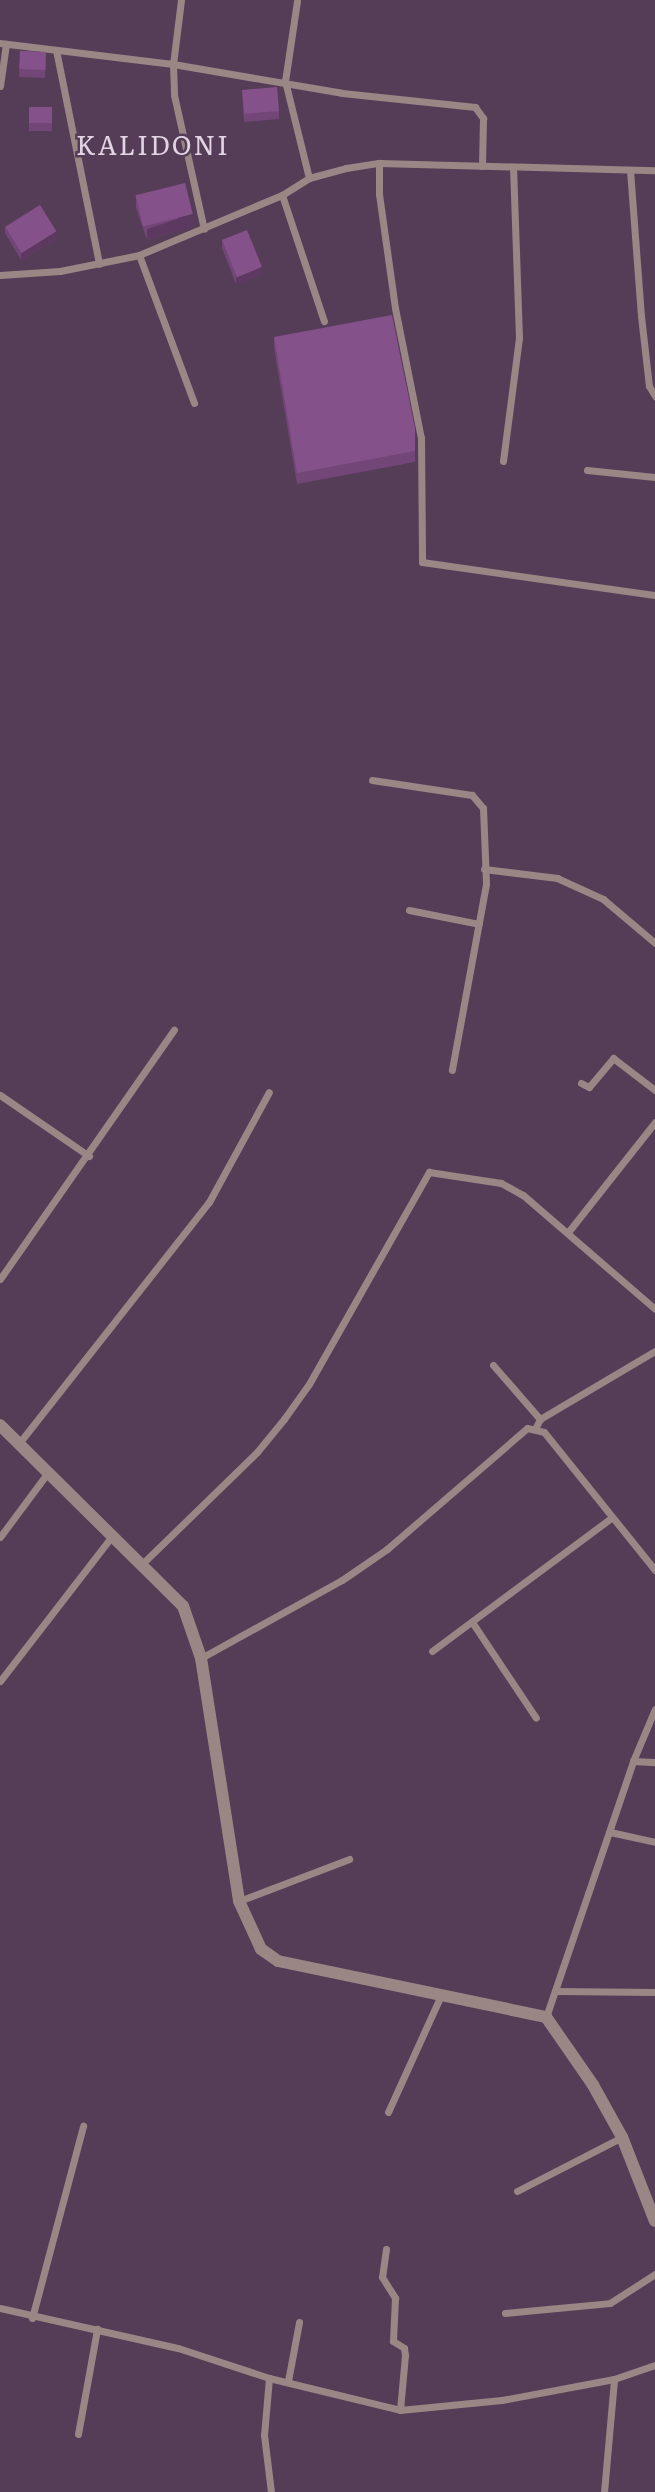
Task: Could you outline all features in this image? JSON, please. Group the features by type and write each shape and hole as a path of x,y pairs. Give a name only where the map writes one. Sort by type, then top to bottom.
{"street":[{"path":"181,0 173,64 174,95 204,229"},
{"path":"297,1 285,81 309,178"},
{"path":"0,86 3,43 173,64 285,81 342,93 479,109 483,118 482,166"},
{"path":"56,50 99,264"},
{"path":"0,275 99,264 139,254 282,195 309,178 379,163 655,170"},
{"path":"379,163 379,194 395,308 421,438 422,562 655,595"},
{"path":"503,461 519,338 513,167"},
{"path":"630,170 641,316 649,386 655,396"},
{"path":"282,195 324,321"},
{"path":"139,254 194,403"},
{"path":"587,470 655,477"},
{"path":"372,780 472,795 480,800 486,884 452,1070"},
{"path":"484,869 557,878 603,899 655,943"},
{"path":"409,910 479,925"},
{"path":"0,1279 89,1156 174,1030"},
{"path":"581,1083 589,1087 613,1058 655,1090"},
{"path":"20,1442 209,1202 269,1092"},
{"path":"0,1095 89,1156"},
{"path":"569,1231 655,1122"},
{"path":"144,1562 257,1452 284,1419 309,1384 429,1172 501,1183 569,1231 655,1309"},
{"path":"201,1658 342,1580 387,1549 519,1430 538,1423 655,1352"},
{"path":"493,1365 611,1518 655,1570"},
{"path":"0,1425 144,1562 183,1606 201,1658 239,1901 261,1949 278,1961 546,2017 593,2085 622,2137 655,2221"},
{"path":"0,1537 49,1471"},
{"path":"432,1651 611,1518"},
{"path":"0,1681 114,1534"},
{"path":"472,1622 536,1718"},
{"path":"546,2017 633,1761 655,1709"},
{"path":"633,1761 655,1762"},
{"path":"610,1832 655,1842"},
{"path":"239,1901 349,1859"},
{"path":"555,1991 655,1992"},
{"path":"388,2112 441,1994"},
{"path":"32,2318 83,2126"},
{"path":"517,2191 622,2137"},
{"path":"386,2249 382,2277 395,2298 393,2341 404,2348 405,2355 400,2410"},
{"path":"505,2313 610,2303 655,2274"},
{"path":"0,2308 32,2318 97,2329 178,2348 269,2378 400,2410 456,2408 614,2379 655,2365"},
{"path":"288,2381 299,2322"},
{"path":"78,2434 97,2329"},
{"path":"269,2378 264,2435 271,2492"},
{"path":"604,2492 614,2379"}],"building":[{"path":"20,51 46,52 45,70 19,69"},
{"path":"277,87 279,111 244,114 242,90"},
{"path":"29,107 52,107 52,123 29,123"},
{"path":"185,183 193,214 143,226 136,195"},
{"path":"40,205 56,231 22,253 5,227"},
{"path":"247,230 262,267 237,277 222,240"},
{"path":"392,315 415,428 415,451 297,473 274,337"}],"district":[{"name":"KALIDONI","path":"153,144"}]}
